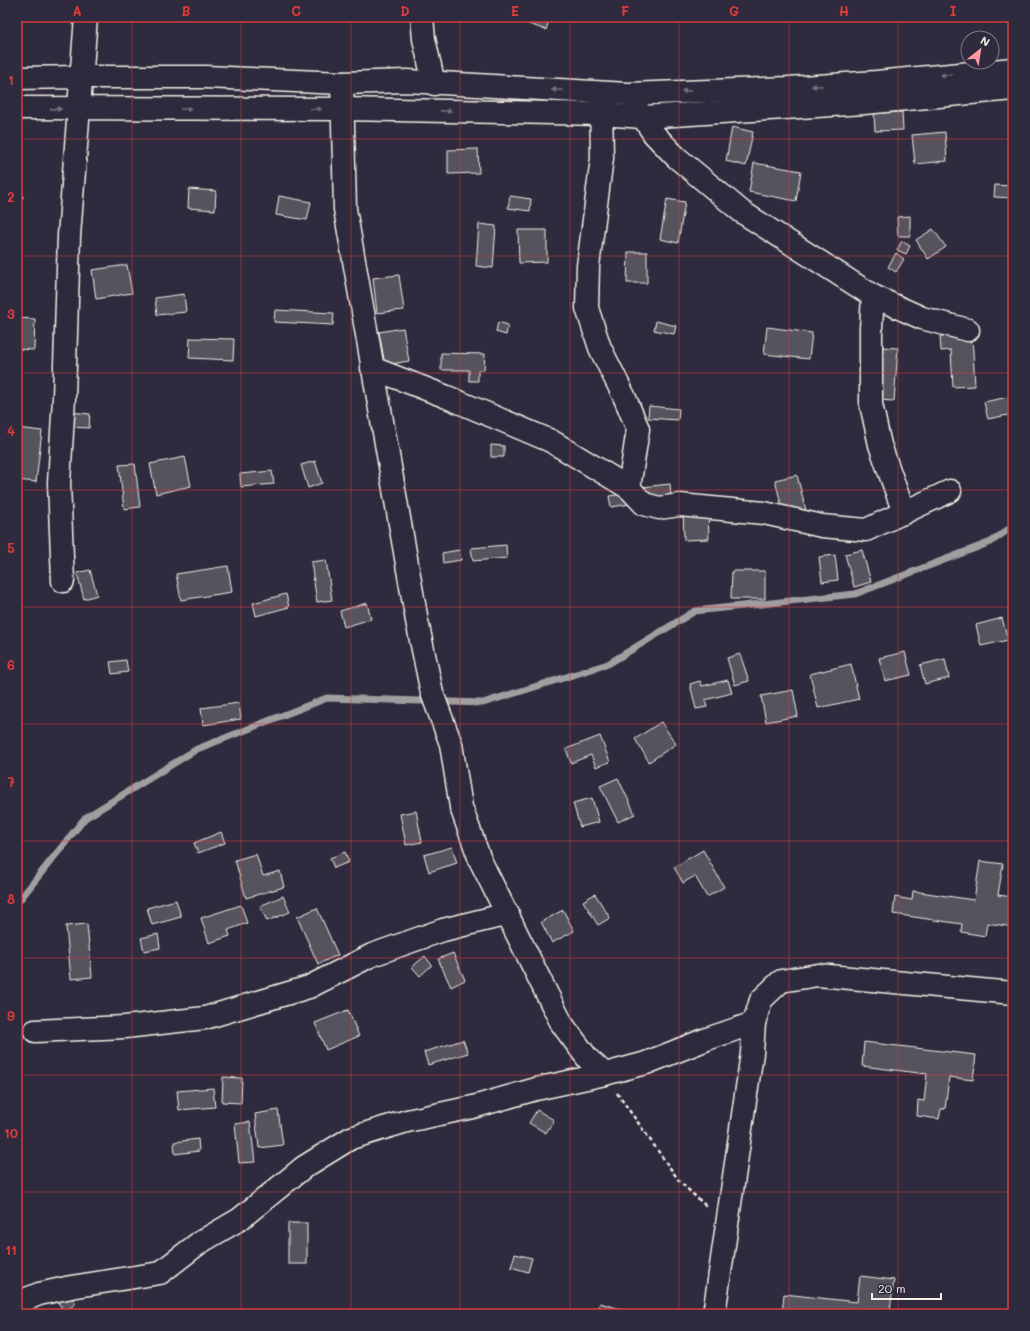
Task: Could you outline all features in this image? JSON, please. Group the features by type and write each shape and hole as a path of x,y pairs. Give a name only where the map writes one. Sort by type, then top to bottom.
{"street":[{"path":"63,581 59,483 64,398 69,236 86,17"},
{"path":"422,17 424,39 434,84"},
{"path":"17,78 206,78 342,83 406,81 434,84 628,94 788,88 876,82 1013,68"},
{"path":"342,83 345,209 416,621 432,693 451,744 461,807 480,860 562,1024 588,1059 605,1074"},
{"path":"17,108 342,109 602,114 643,117 864,103 1013,89"},
{"path":"601,92 602,158 588,266 587,308 600,348 624,396 638,429 629,488"},
{"path":"628,94 654,134 676,156 742,212 873,296 922,318 968,330"},
{"path":"873,296 871,328 871,404 880,445 904,513"},
{"path":"372,368 447,397 551,441 629,488 644,504 659,508 680,505 756,512 822,526 866,530 950,491"},
{"path":"35,1031 125,1027 205,1018 309,987 372,955 443,930 508,914"},
{"path":"714,1314 752,1053 754,1022 761,1000 781,981 818,975 1013,993"},
{"path":"17,1304 38,1294 71,1287 160,1273 199,1243 240,1218 304,1167 351,1138 407,1120 473,1107 536,1089 605,1074 646,1063 754,1022"}],"path":[{"path":"605,1074 628,1110 680,1182 726,1224"}],"building":[{"path":"509,17 550,17 546,30"},
{"path":"874,112 902,112 903,130 875,131"},
{"path":"732,127 753,132 746,166 726,161"},
{"path":"945,132 947,161 915,164 912,135"},
{"path":"478,149 479,173 448,174 448,150"},
{"path":"754,163 801,171 796,201 749,192"},
{"path":"17,172 19,172 23,198 17,199"},
{"path":"995,185 1013,186 1013,198 994,197"},
{"path":"189,189 216,191 215,210 188,208"},
{"path":"279,196 311,202 307,220 276,215"},
{"path":"510,196 531,199 530,211 508,208"},
{"path":"667,199 685,202 678,243 660,239"},
{"path":"910,216 910,236 898,236 897,217"},
{"path":"479,224 496,226 493,268 476,266"},
{"path":"933,229 946,247 928,259 916,240"},
{"path":"518,230 547,230 547,262 519,263"},
{"path":"902,241 910,246 906,254 897,250"},
{"path":"628,252 647,252 647,283 627,283"},
{"path":"896,253 904,259 896,272 888,267"},
{"path":"127,265 132,293 96,299 92,270"},
{"path":"399,275 404,310 377,313 373,278"},
{"path":"184,294 186,312 157,315 155,298"},
{"path":"275,310 334,313 333,325 274,322"},
{"path":"17,318 35,319 34,350 17,349"},
{"path":"656,321 676,326 674,334 654,330"},
{"path":"498,322 508,325 506,335 496,332"},
{"path":"767,327 812,333 809,359 764,354"},
{"path":"403,328 409,361 385,365 379,332"},
{"path":"972,334 975,386 953,387 951,350 941,351 940,336"},
{"path":"190,338 234,339 233,360 189,358"},
{"path":"881,347 898,348 894,401 877,400"},
{"path":"441,353 485,354 484,370 478,370 478,381 469,381 469,370 441,370"},
{"path":"1013,396 1013,414 988,419 984,402"},
{"path":"649,406 679,409 678,420 648,418"},
{"path":"70,412 90,414 89,428 69,427"},
{"path":"17,428 42,431 36,482 17,480"},
{"path":"491,445 504,446 504,457 491,457"},
{"path":"185,457 191,486 156,494 150,464"},
{"path":"315,461 322,483 308,488 301,465"},
{"path":"135,464 140,507 124,509 119,465"},
{"path":"272,471 274,484 241,487 240,474"},
{"path":"797,475 810,526 788,531 775,480"},
{"path":"670,484 671,497 644,500 642,487"},
{"path":"630,493 631,504 611,507 609,496"},
{"path":"708,510 709,539 684,540 683,511"},
{"path":"506,545 507,558 473,561 471,548"},
{"path":"459,550 461,560 443,563 442,553"},
{"path":"862,550 871,582 854,587 845,554"},
{"path":"835,555 838,580 822,582 819,557"},
{"path":"326,560 332,600 317,602 311,562"},
{"path":"228,566 232,592 181,600 176,574"},
{"path":"90,570 97,595 84,599 77,573"},
{"path":"732,571 765,571 765,599 731,599"},
{"path":"286,594 289,607 256,616 253,603"},
{"path":"367,603 371,619 344,627 340,611"},
{"path":"1002,618 1008,640 981,646 976,625"},
{"path":"905,652 911,675 885,681 879,658"},
{"path":"740,654 749,681 735,685 727,658"},
{"path":"945,659 949,678 925,684 920,665"},
{"path":"126,660 128,672 112,674 110,662"},
{"path":"851,664 859,699 818,708 810,674"},
{"path":"728,680 732,693 705,700 707,707 696,709 690,684 700,681 702,686"},
{"path":"793,690 798,716 766,722 761,696"},
{"path":"239,703 241,719 203,725 201,708"},
{"path":"661,722 676,744 649,762 635,739"},
{"path":"600,736 610,762 596,767 591,755 571,763 566,749"},
{"path":"618,778 635,814 618,822 600,786"},
{"path":"592,798 599,822 580,827 573,803"},
{"path":"416,811 422,842 406,845 400,814"},
{"path":"221,832 225,843 198,853 194,843"},
{"path":"452,847 457,863 429,872 424,855"},
{"path":"703,850 724,887 707,897 695,876 683,883 674,867"},
{"path":"345,852 349,862 334,868 330,858"},
{"path":"256,854 263,876 280,871 284,887 246,898 235,860"},
{"path":"980,861 1003,864 998,895 1013,897 1013,927 987,923 985,936 961,932 962,924 893,914 895,897 912,900 913,891 974,900"},
{"path":"595,894 610,918 598,925 583,901"},
{"path":"283,896 290,912 267,921 260,906"},
{"path":"176,900 181,917 152,925 147,908"},
{"path":"241,905 247,923 228,930 230,936 209,943 201,918"},
{"path":"317,908 338,955 318,964 297,917"},
{"path":"563,910 574,931 552,943 541,922"},
{"path":"87,924 92,977 71,979 66,926"},
{"path":"158,934 160,948 144,951 141,938"},
{"path":"453,953 465,980 451,987 438,959"},
{"path":"425,956 432,965 420,976 412,967"},
{"path":"348,1010 359,1036 326,1050 315,1023"},
{"path":"463,1040 468,1053 428,1065 424,1052"},
{"path":"864,1042 976,1055 973,1080 949,1077 945,1109 941,1109 939,1119 917,1116 918,1100 924,1101 927,1074 862,1066"},
{"path":"223,1077 242,1078 241,1103 222,1102"},
{"path":"213,1088 215,1107 179,1110 177,1091"},
{"path":"278,1110 283,1145 259,1148 255,1114"},
{"path":"537,1110 554,1120 546,1133 529,1123"},
{"path":"250,1122 255,1162 239,1163 235,1124"},
{"path":"198,1139 199,1151 175,1154 174,1142"},
{"path":"288,1223 307,1223 307,1264 288,1264"},
{"path":"515,1254 532,1258 528,1272 511,1267"},
{"path":"860,1276 894,1280 890,1310 922,1314 782,1314 784,1294 857,1302"},
{"path":"65,1288 76,1303 65,1312 54,1297"},
{"path":"600,1303 631,1312 630,1314 597,1314"}],"waterway":[{"path":"17,903 85,818 197,749 327,698 483,703 608,664 695,611 855,594 991,542 1013,526"}]}
